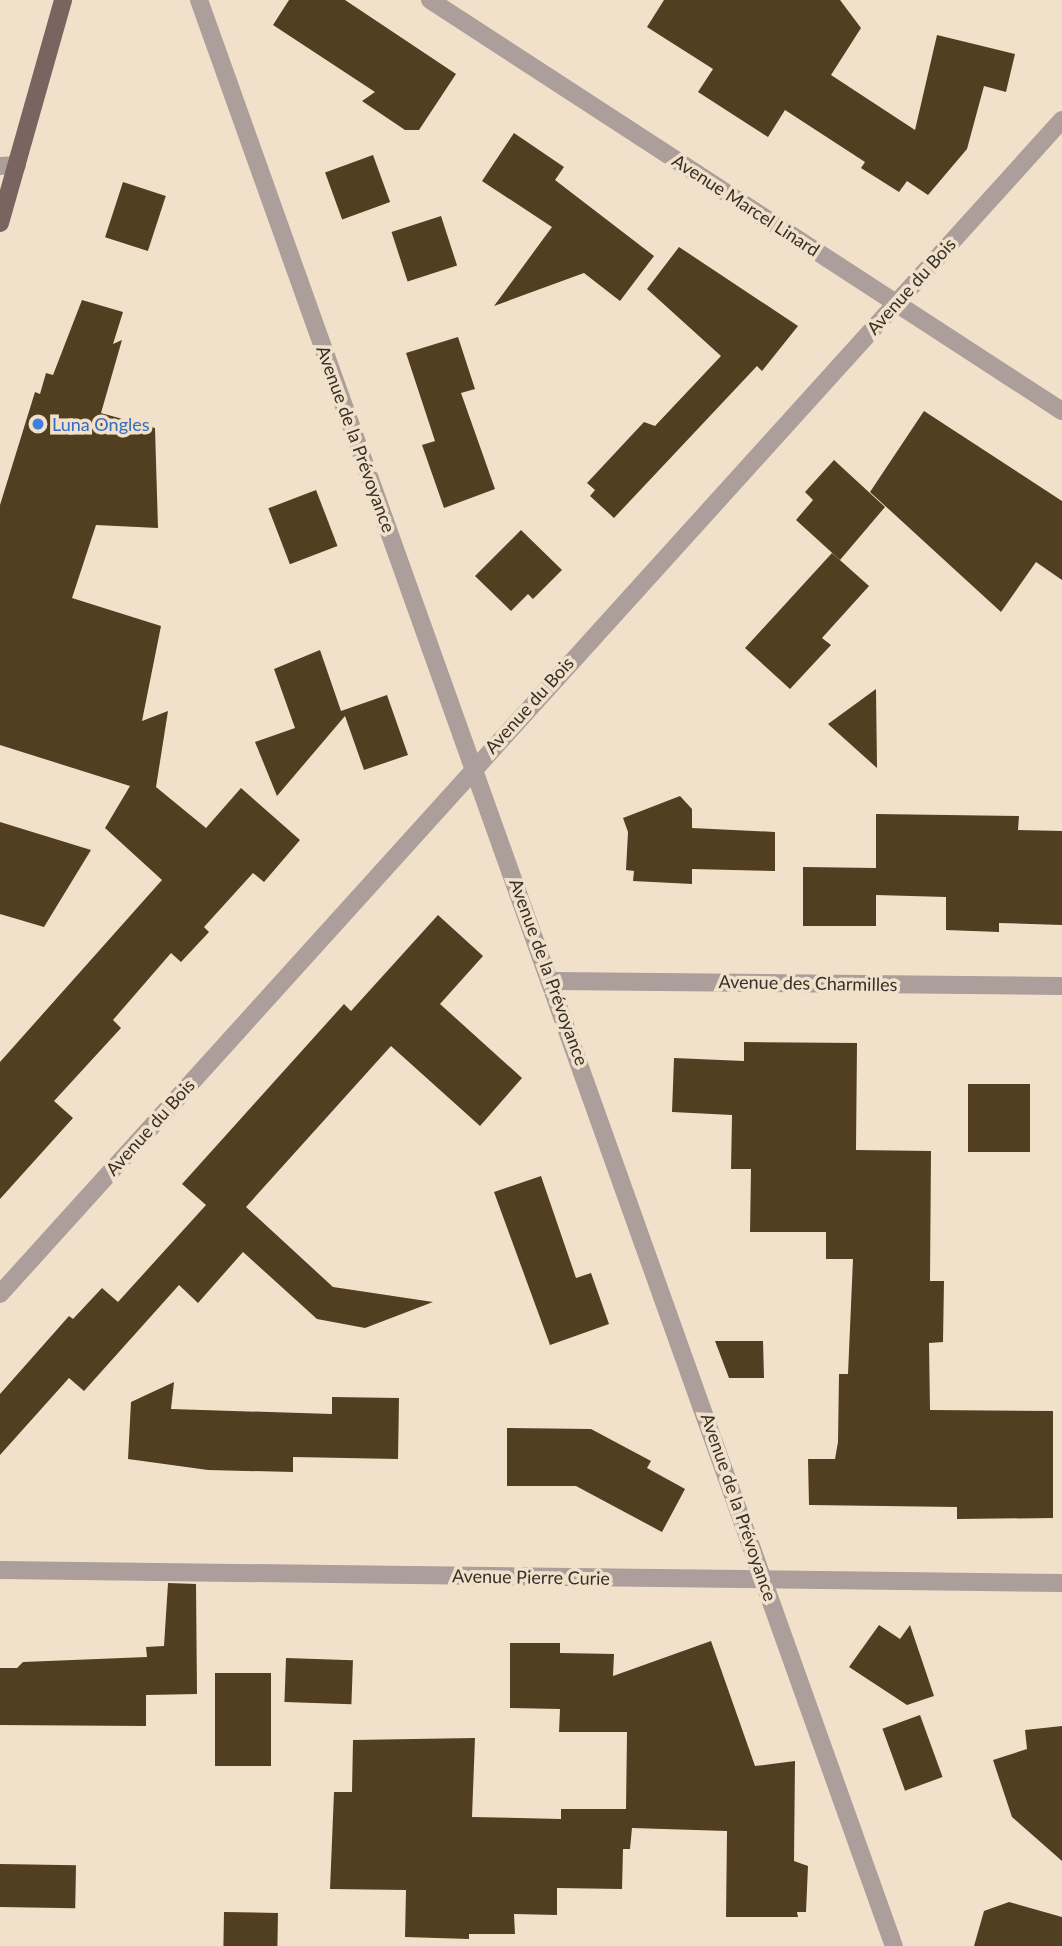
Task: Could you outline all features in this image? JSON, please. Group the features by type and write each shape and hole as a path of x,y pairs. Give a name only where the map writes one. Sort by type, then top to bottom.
{"main road":[{"path":"0,223 9,166 63,0"}],"street":[{"name":"Avenue de la Prévoyance","path":"200,0 473,768 553,981 894,1946"},
{"name":"Avenue Marcel Linard","path":"430,0 1062,411"},
{"name":"Avenue du Bois","path":"0,1294 1062,120"},
{"name":"Avenue des Charmilles","path":"553,981 1062,986"},
{"name":"Avenue Pierre Curie","path":"0,1570 1062,1583"}],"building":[{"path":"289,0 345,0 456,74 419,130 405,130 362,101 375,92 273,25"},
{"path":"664,0 840,0 861,28 831,75 915,130 937,35 1015,54 1006,92 984,86 967,149 928,195 907,181 899,192 861,168 865,162 785,110 768,137 698,92 713,69 647,27"},
{"path":"514,133 564,167 555,180 654,256 620,301 584,273 494,306 552,227 482,181"},
{"path":"373,155 390,202 342,219 325,172"},
{"path":"123,182 166,196 148,251 105,237"},
{"path":"441,216 457,265 408,282 392,232"},
{"path":"679,247 798,326 762,371 757,366 614,518 590,496 595,490 587,483 644,422 655,426 721,356 647,289"},
{"path":"82,300 123,312 113,344 122,340 101,413 155,428 158,528 96,525 72,598 161,626 142,721 168,711 156,787 206,828 241,788 300,840 264,882 253,873 204,927 209,932 181,962 171,953 113,1020 121,1028 54,1101 73,1118 0,1199 0,1062 162,880 105,828 130,786 0,745 0,505 35,392 40,394 46,373 53,375"},
{"path":"458,337 475,389 461,393 495,489 444,508 422,445 435,441 406,353"},
{"path":"924,411 1062,501 1062,580 1036,562 1001,612 870,492"},
{"path":"834,460 885,507 840,560 796,520 813,500 805,492"},
{"path":"316,490 338,546 290,564 268,508"},
{"path":"521,530 562,570 533,599 528,594 511,611 475,576"},
{"path":"832,553 869,586 822,638 831,645 790,689 745,648"},
{"path":"320,650 341,711 387,695 408,755 364,770 345,716 277,796 255,742 295,728 274,669"},
{"path":"876,689 877,768 828,724"},
{"path":"680,796 692,809 692,828 775,832 775,871 692,869 692,884 633,881 634,871 626,870 628,832 623,818"},
{"path":"876,814 1019,816 1018,830 1062,831 1062,925 999,923 999,932 946,930 946,897 876,895 876,926 803,926 803,867 876,868"},
{"path":"0,822 91,850 44,927 0,914"},
{"path":"438,915 483,956 440,1004 522,1078 480,1126 391,1046 246,1207 333,1287 433,1302 365,1328 317,1319 243,1252 198,1303 179,1285 84,1391 69,1378 0,1455 0,1394 69,1316 73,1319 102,1288 118,1302 206,1205 182,1184 344,1004 351,1011"},
{"path":"744,1042 857,1043 856,1150 931,1151 930,1281 944,1281 943,1342 929,1343 930,1410 1053,1411 1053,1518 957,1519 957,1507 809,1505 808,1459 835,1459 838,1442 839,1374 848,1374 853,1259 826,1259 826,1232 750,1232 751,1169 731,1169 732,1115 672,1112 674,1058 744,1061"},
{"path":"968,1084 1030,1084 1030,1152 968,1152"},
{"path":"541,1176 576,1278 591,1273 609,1324 550,1345 494,1192"},
{"path":"715,1341 763,1341 764,1378 729,1378"},
{"path":"174,1382 171,1409 332,1414 332,1397 399,1398 398,1459 293,1457 293,1472 208,1470 128,1459 131,1402"},
{"path":"507,1428 591,1429 651,1461 647,1468 685,1489 662,1532 576,1486 507,1486"},
{"path":"168,1583 196,1584 197,1694 146,1695 146,1726 0,1725 0,1668 17,1668 23,1662 147,1657 146,1647 164,1646"},
{"path":"879,1625 900,1639 910,1625 934,1696 907,1705 849,1667"},
{"path":"711,1641 755,1766 795,1761 794,1861 808,1866 806,1912 797,1912 798,1917 726,1917 727,1831 632,1828 630,1849 623,1849 622,1889 557,1888 557,1915 514,1914 515,1934 469,1934 469,1939 405,1937 406,1890 330,1889 334,1792 352,1792 353,1740 475,1738 472,1817 561,1819 561,1809 626,1809 627,1732 559,1732 560,1709 510,1708 510,1643 560,1643 560,1653 614,1654 613,1676"},
{"path":"286,1658 353,1660 351,1704 284,1702"},
{"path":"215,1673 271,1673 271,1766 215,1766"},
{"path":"920,1715 943,1777 905,1791 882,1729"},
{"path":"1062,1726 1062,1861 1012,1817 993,1760 1027,1749 1025,1730"},
{"path":"0,1864 76,1865 75,1908 0,1907"},
{"path":"1009,1902 1062,1917 1062,1946 974,1946 984,1911"},
{"path":"224,1912 278,1913 277,1946 223,1946"}],"place":[{"name":"Luna Ongles","path":"38,424"}]}
